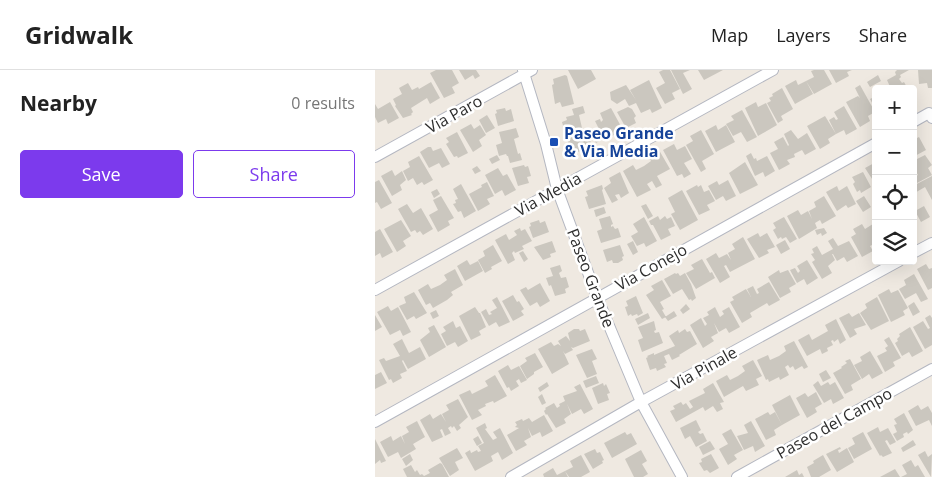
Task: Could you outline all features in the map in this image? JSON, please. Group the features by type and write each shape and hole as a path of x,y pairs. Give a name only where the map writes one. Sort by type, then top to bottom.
{"street":[{"name":"Via Media","path":"375,290 773,70"},
{"name":"Paseo Grande","path":"527,71 557,189 597,297 641,402 682,477"},
{"name":"Via Paro","path":"375,157 527,71"},
{"path":"917,120 929,113 932,118"},
{"name":"Via Conejo","path":"375,422 872,145"},
{"path":"917,251 932,243"},
{"name":"Via Pinale","path":"511,477 641,402 892,265"},
{"name":"Paseo del Campo","path":"737,477 932,369"}],"building":[{"path":"436,70 452,70 459,83 452,87 455,93 444,98 430,73"},
{"path":"459,70 476,70 480,76 475,79 473,75 465,80"},
{"path":"568,70 591,70 596,79 578,89"},
{"path":"670,70 680,89 672,93 675,99 665,104 656,88 665,83 659,72"},
{"path":"671,70 690,70 683,73 692,89 683,94"},
{"path":"698,70 723,70 704,80"},
{"path":"824,70 832,84 814,94 806,81 814,77 811,71"},
{"path":"829,70 852,70 847,72 849,76 836,83"},
{"path":"897,70 909,70 900,75 899,79 906,85 889,85 887,80 896,75 895,72"},
{"path":"918,70 932,70 932,88 928,88 927,83 919,84"},
{"path":"878,75 881,81 870,87 867,82"},
{"path":"567,76 574,104 562,107 560,102 555,104 552,85 554,84 553,79"},
{"path":"649,80 662,108 652,113 650,109 641,113 636,103 629,106 625,99 617,104 611,100 610,92 626,85 636,100 630,90"},
{"path":"796,80 798,85 806,81 813,94 795,104 785,86"},
{"path":"431,82 440,98 430,104 427,98 411,108 412,115 403,118 393,99 402,94 399,88 408,83 412,90 418,87 419,89"},
{"path":"860,85 872,107 872,114 868,116 870,121 860,127 846,102 858,96 860,98 855,88"},
{"path":"782,88 793,109 781,116 783,120 778,123 767,103 771,101 769,98 773,96 772,94"},
{"path":"390,102 399,118 388,124 386,119 378,123 375,117 375,104 378,109"},
{"path":"756,102 758,107 766,103 777,125 758,136 745,108"},
{"path":"583,106 585,113 579,115 582,128 565,133 562,122 567,120 566,117 574,115 572,109"},
{"path":"844,106 857,129 846,135 844,130 836,134 829,120 834,117 836,120 838,119 834,112"},
{"path":"628,107 632,109 636,116 634,118 636,123 626,128 617,112"},
{"path":"505,108 506,111 511,109 514,121 498,126 496,110"},
{"path":"611,108 623,130 612,136 609,131 602,135 595,121 600,119 601,122 603,120 600,113"},
{"path":"742,110 757,137 747,142 741,132 733,136 726,124 734,120 731,116"},
{"path":"487,115 495,128 486,133 479,120"},
{"path":"825,116 836,134 828,139 830,143 820,149 807,126"},
{"path":"471,124 474,129 480,125 486,135 479,140 482,146 473,152 460,130"},
{"path":"716,125 718,130 726,125 735,142 716,152 705,131"},
{"path":"516,128 519,137 514,139 518,154 520,153 522,160 510,163 506,154 499,156 496,145 502,143 499,132"},
{"path":"598,130 603,139 596,143 591,133"},
{"path":"701,130 714,154 702,161 706,169 701,172 686,145 693,141 690,136"},
{"path":"791,130 798,139 807,133 816,149 805,155 802,150 794,154 795,157 787,160 790,164 779,170 770,153 778,149 774,142 783,137 789,145 784,134"},
{"path":"588,131 591,144 585,146 586,150 577,152 576,149 570,150 567,139"},
{"path":"457,132 468,153 458,158 457,156 454,157 446,144 449,142 446,138"},
{"path":"919,137 926,150 917,155 917,138"},
{"path":"674,144 677,150 685,146 692,159 684,163 691,174 684,178 682,174 677,176 663,150"},
{"path":"431,147 433,151 441,148 450,164 442,168 439,163 429,168 420,152"},
{"path":"659,150 670,169 657,176 662,185 656,188 652,181 647,184 651,190 637,197 623,171 633,165 636,170 644,166 651,161 648,155"},
{"path":"751,153 757,161 767,156 775,171 765,177 763,172 755,176 746,156"},
{"path":"497,155 500,160 492,164 489,159"},
{"path":"925,155 932,165 928,168 932,175 917,183 918,175 917,159"},
{"path":"419,156 433,180 424,185 422,182 417,185 413,178 408,181 403,171 410,167 408,162"},
{"path":"745,162 758,185 740,194 729,173"},
{"path":"872,164 872,179 865,168"},
{"path":"524,165 525,167 528,166 531,176 527,177 529,183 518,186 512,168"},
{"path":"477,166 481,171 475,174 472,169"},
{"path":"498,168 503,176 507,174 516,190 505,196 502,190 495,194 485,175"},
{"path":"392,170 395,176 402,171 406,180 400,185 402,190 392,196 381,176"},
{"path":"620,172 629,193 621,198 619,194 615,195 618,200 612,203 604,188 611,183 609,178"},
{"path":"863,172 871,187 861,193 860,190 857,192 852,177"},
{"path":"932,176 932,200 925,187 917,192 917,184"},
{"path":"379,180 392,203 381,209 377,202 375,203 375,182"},
{"path":"728,180 736,196 726,201 723,196 716,200 708,186 717,181 719,185"},
{"path":"487,182 494,196 487,199 490,204 478,211 469,194"},
{"path":"461,184 476,211 464,218 461,211 458,212 453,204 458,199 453,189"},
{"path":"602,185 606,204 589,209 585,197 588,196 586,191"},
{"path":"697,185 698,187 701,185 704,192 709,190 715,201 707,205 710,210 699,215 686,191"},
{"path":"837,186 839,191 847,186 856,204 848,208 846,205 837,211 826,192"},
{"path":"437,189 440,194 434,198 431,192"},
{"path":"682,190 698,220 680,230 671,214 675,212 668,198"},
{"path":"441,196 454,218 448,221 450,225 438,232 429,215 438,210 433,200"},
{"path":"824,196 836,216 822,224 820,220 815,223 817,228 799,239 787,216 798,210 801,215 808,211 812,219 809,211 816,207 814,202"},
{"path":"864,196 871,207 863,212 856,201"},
{"path":"407,204 413,213 421,208 433,229 423,235 420,231 417,233 415,230 411,232 398,209"},
{"path":"646,204 653,216 648,219 641,206"},
{"path":"924,206 930,217 921,222 917,210"},
{"path":"604,207 606,213 596,217 594,210"},
{"path":"610,216 613,224 611,227 618,228 621,237 601,243 597,231 602,229 599,219"},
{"path":"658,216 660,220 665,216 667,219 671,217 675,226 668,229 671,235 661,240 649,221"},
{"path":"644,217 657,241 646,247 644,243 637,246 631,236 638,232 633,224"},
{"path":"784,217 797,239 790,243 786,237 778,239 773,230 776,228 773,223"},
{"path":"401,220 411,236 403,241 406,246 397,252 384,229"},
{"path":"539,220 540,223 545,221 549,232 533,238 529,227 531,226 530,223"},
{"path":"862,224 865,229 872,225 872,245 870,246 872,252 862,257 851,237 856,234 853,229"},
{"path":"520,228 521,231 525,229 532,241 522,246 524,249 515,253 514,251 512,253 515,260 508,264 495,240 506,234 509,240 517,235 514,231"},
{"path":"824,228 827,233 822,236 821,233 817,235 815,230"},
{"path":"380,229 393,252 382,258 380,253 375,256 375,232"},
{"path":"758,233 760,237 767,233 775,247 767,250 769,253 759,258 747,239"},
{"path":"743,237 755,259 730,272 726,265 724,266 730,277 720,283 706,259 716,253 719,258 727,254 731,260 728,253 735,249 732,244"},
{"path":"833,238 838,246 849,241 858,256 847,262 844,257 837,261 832,254 835,260 828,266 832,273 822,279 812,262 815,260 811,254 814,253 812,249 817,246 822,255 833,249 828,241"},
{"path":"785,240 790,249 781,254 776,245"},
{"path":"552,241 556,252 550,254 551,257 543,260 534,247"},
{"path":"633,241 638,252 633,255 627,244"},
{"path":"493,245 502,261 485,273 478,260 485,256 483,251"},
{"path":"620,245 624,256 622,257 623,260 618,263 613,263 612,260 607,262 603,250"},
{"path":"523,251 528,259 524,262 519,253"},
{"path":"702,259 715,278 696,289 686,273 694,269 691,265"},
{"path":"467,260 470,265 478,261 483,271 465,281 457,266"},
{"path":"807,260 818,278 807,285 804,279 797,283 790,270 795,268 798,273 800,271 797,266"},
{"path":"926,264 929,269 932,268 932,288 928,290 917,269"},
{"path":"560,265 562,271 559,273 561,278 566,277 569,287 565,289 566,293 555,296 546,278 553,276 550,268"},
{"path":"455,269 463,285 451,292 453,295 447,300 433,308 430,303 426,305 418,290 428,284 431,289 440,285 447,280 444,275"},
{"path":"779,270 780,273 788,270 796,284 789,288 791,292 780,298 768,277"},
{"path":"678,273 680,276 685,273 696,298 692,301 691,299 689,300 682,289 673,294 664,279"},
{"path":"914,274 928,299 921,302 916,293 905,299 899,289 906,285 904,280"},
{"path":"662,280 671,296 660,302 666,317 662,319 646,295 654,290 651,286"},
{"path":"769,282 780,300 769,306 767,303 750,313 752,317 742,323 730,302 734,300 732,297 746,289 751,297 747,289 753,286 757,294 759,293 757,289"},
{"path":"540,283 550,301 540,307 537,302 530,306 520,290 526,287 528,290"},
{"path":"889,289 891,293 898,290 908,308 903,311 905,315 891,322 878,295"},
{"path":"414,292 427,313 416,319 414,316 407,320 399,306 406,303 404,297"},
{"path":"513,295 524,309 521,311 524,315 513,321 502,301"},
{"path":"636,296 643,313 638,316 637,314 632,316 631,314 628,316 625,307 628,306 626,301"},
{"path":"497,297 510,322 499,327 496,322 489,326 481,312 486,309 489,315 492,314 490,312 497,308 492,300"},
{"path":"877,297 889,321 871,330 860,313 867,308 865,304"},
{"path":"914,302 920,312 913,316 908,306"},
{"path":"686,304 690,309 683,314 680,310"},
{"path":"388,306 391,311 398,307 411,332 403,336 400,330 390,335 377,312"},
{"path":"475,307 486,327 479,331 481,335 471,340 459,316"},
{"path":"715,307 720,317 724,314 722,311 729,307 740,327 729,333 726,328 719,332 714,323 718,333 711,337 714,341 703,348 690,325 701,318 705,326 707,324 703,318 709,315 707,312"},
{"path":"436,310 439,316 433,319 430,313"},
{"path":"674,311 677,316 668,321 665,317"},
{"path":"648,313 650,318 638,325 635,319"},
{"path":"849,313 852,317 859,313 866,325 854,329 857,334 850,338 839,318"},
{"path":"375,315 382,327 375,331"},
{"path":"930,315 932,318 932,345 925,349 913,327 923,321 928,329 930,328 925,318"},
{"path":"836,319 846,340 840,344 838,339 834,342 833,340 831,341 833,345 827,348 828,351 822,354 820,349 807,356 798,340 809,334 812,340 828,331 825,325"},
{"path":"453,321 456,328 460,326 468,341 458,347 455,342 447,346 441,334 446,331 443,327"},
{"path":"654,321 656,330 654,331 655,333 659,332 663,343 642,352 638,340 643,338 638,327"},
{"path":"434,325 446,347 429,357 420,340 430,332 428,328"},
{"path":"910,327 923,351 912,357 909,352 902,356 895,343 898,341 899,334"},
{"path":"574,329 579,329 580,331 585,329 590,341 573,348 571,347 573,350 565,354 563,351 569,364 552,374 538,349 551,342 554,346 558,344 561,346 558,341 566,336 570,341 568,333"},
{"path":"685,329 687,332 690,331 697,344 672,360 669,354 664,356 667,363 664,364 666,367 657,371 656,368 650,370 647,356 675,346 669,336 678,330 679,333"},
{"path":"889,337 901,358 893,362 895,366 885,372 877,356 887,351 885,348 888,346 884,340"},
{"path":"402,339 409,353 420,347 426,359 408,369 403,360 407,371 400,374 402,378 393,383 391,379 389,380 379,360 384,358 386,361 400,356 393,344"},
{"path":"794,341 808,367 804,369 802,366 795,370 793,366 790,368 788,365 785,367 789,375 780,380 779,377 769,382 768,379 766,380 757,360 768,355 770,360 779,356 786,351 784,346"},
{"path":"592,349 597,359 592,361 597,374 587,378 576,355"},
{"path":"870,351 883,373 872,379 869,374 862,379 854,365 862,361 860,357"},
{"path":"535,353 543,367 527,379 520,366 527,361 525,358"},
{"path":"850,359 861,379 851,385 853,390 845,394 833,373 842,368 847,363 845,361"},
{"path":"753,360 762,376 756,379 759,385 746,391 743,386 724,397 716,381 727,375 730,380 738,376 745,371 742,366"},
{"path":"508,365 511,370 519,366 527,380 521,383 519,379 516,381 519,386 511,391 509,387 507,388 498,371"},
{"path":"826,370 831,378 823,382 819,374"},
{"path":"381,372 387,383 375,389 375,375"},
{"path":"495,375 507,396 494,403 493,401 485,404 486,406 478,410 482,415 472,420 459,395 470,390 472,394 488,386 485,381"},
{"path":"596,376 599,383 586,388 583,381"},
{"path":"818,381 821,386 828,382 830,385 835,382 844,398 833,404 831,399 824,403 813,385"},
{"path":"547,382 549,386 540,392 538,388"},
{"path":"603,383 604,386 606,384 610,393 607,394 609,400 598,404 592,388"},
{"path":"713,383 724,402 720,403 723,409 717,412 713,406 705,411 703,407 676,422 670,411 675,409 673,406 681,402 683,405 686,403 690,409 693,407 689,401 705,393 703,389"},
{"path":"580,384 593,409 584,414 581,409 572,414 567,404 571,414 564,419 566,423 556,428 546,415 545,408 554,403 557,408 560,406 559,404 565,401 563,396 577,391 574,387"},
{"path":"816,392 822,404 815,408 817,412 807,418 796,398 805,393 808,397"},
{"path":"542,394 546,403 542,405 538,397"},
{"path":"790,395 800,415 782,425 772,405"},
{"path":"458,399 468,417 459,425 461,428 457,431 454,426 452,428 451,426 448,428 451,433 445,436 442,429 440,430 443,437 432,442 420,420 430,414 433,419 441,414 446,422 442,414 449,410 446,405"},
{"path":"918,405 921,410 928,406 932,413 932,426 929,420 916,426 908,411"},
{"path":"768,412 770,415 775,412 782,425 774,430 776,435 766,440 755,419"},
{"path":"904,413 913,430 908,434 907,432 903,434 904,437 897,441 893,434 897,432 894,425 897,424 894,419"},
{"path":"544,415 553,431 542,437 540,432 532,436 528,428 531,437 524,441 527,445 516,451 507,435 519,428 515,427 517,425 515,422 529,418 532,422"},
{"path":"696,420 701,430 698,432 700,434 703,433 707,441 696,447 690,436 685,439 680,428"},
{"path":"417,421 425,437 413,444 416,449 401,458 398,452 388,457 380,442 391,436 393,441 401,436 405,444 402,436 409,432 406,427"},
{"path":"751,421 765,446 755,452 753,446 744,450 737,436 748,433 744,425"},
{"path":"485,423 487,428 485,429 493,440 497,438 493,432 500,428 513,453 502,460 498,452 491,456 493,461 475,471 465,453 470,450 471,453 477,450 478,452 481,451 478,446 484,443 476,428"},
{"path":"878,427 880,432 888,428 896,442 890,445 887,440 885,441 892,453 883,457 880,456 867,433"},
{"path":"731,429 743,450 734,455 737,459 728,465 719,449 728,444 722,434"},
{"path":"625,432 627,435 631,433 637,444 612,458 604,443"},
{"path":"863,432 872,449 854,459 848,448 855,444 852,438"},
{"path":"478,436 482,443 477,446 473,439"},
{"path":"375,439 386,461 381,463 380,460 375,464"},
{"path":"913,440 916,445 903,452 901,448"},
{"path":"710,441 715,449 703,455 699,447"},
{"path":"840,447 839,453 847,448 854,462 837,472 826,454"},
{"path":"457,448 463,458 455,462 459,470 450,476 439,458"},
{"path":"595,449 597,453 600,452 604,460 602,461 603,463 593,469 584,454"},
{"path":"641,450 647,461 642,464 648,474 643,477 634,477 625,459"},
{"path":"925,451 928,457 932,454 931,477 918,455"},
{"path":"410,454 413,460 406,466 402,459"},
{"path":"711,454 719,468 710,473 707,470 704,471 699,463 702,462 701,459"},
{"path":"581,455 590,472 581,477 569,477 565,471 573,467 570,461"},
{"path":"823,455 831,470 819,477 811,477 807,467"},
{"path":"911,460 915,467 918,465 925,477 901,477 907,474 902,465"},
{"path":"440,463 449,477 407,477 403,469 411,465 415,472 417,470 420,475 424,476 430,473 428,470"},
{"path":"553,468 557,475 565,471 568,477 544,477 543,474"},
{"path":"895,469 900,477 880,477"},
{"path":"797,470 799,475 802,473 804,477 785,477"}],"place":[{"name":"Paseo Grande & Via Media","path":"554,142"}]}
